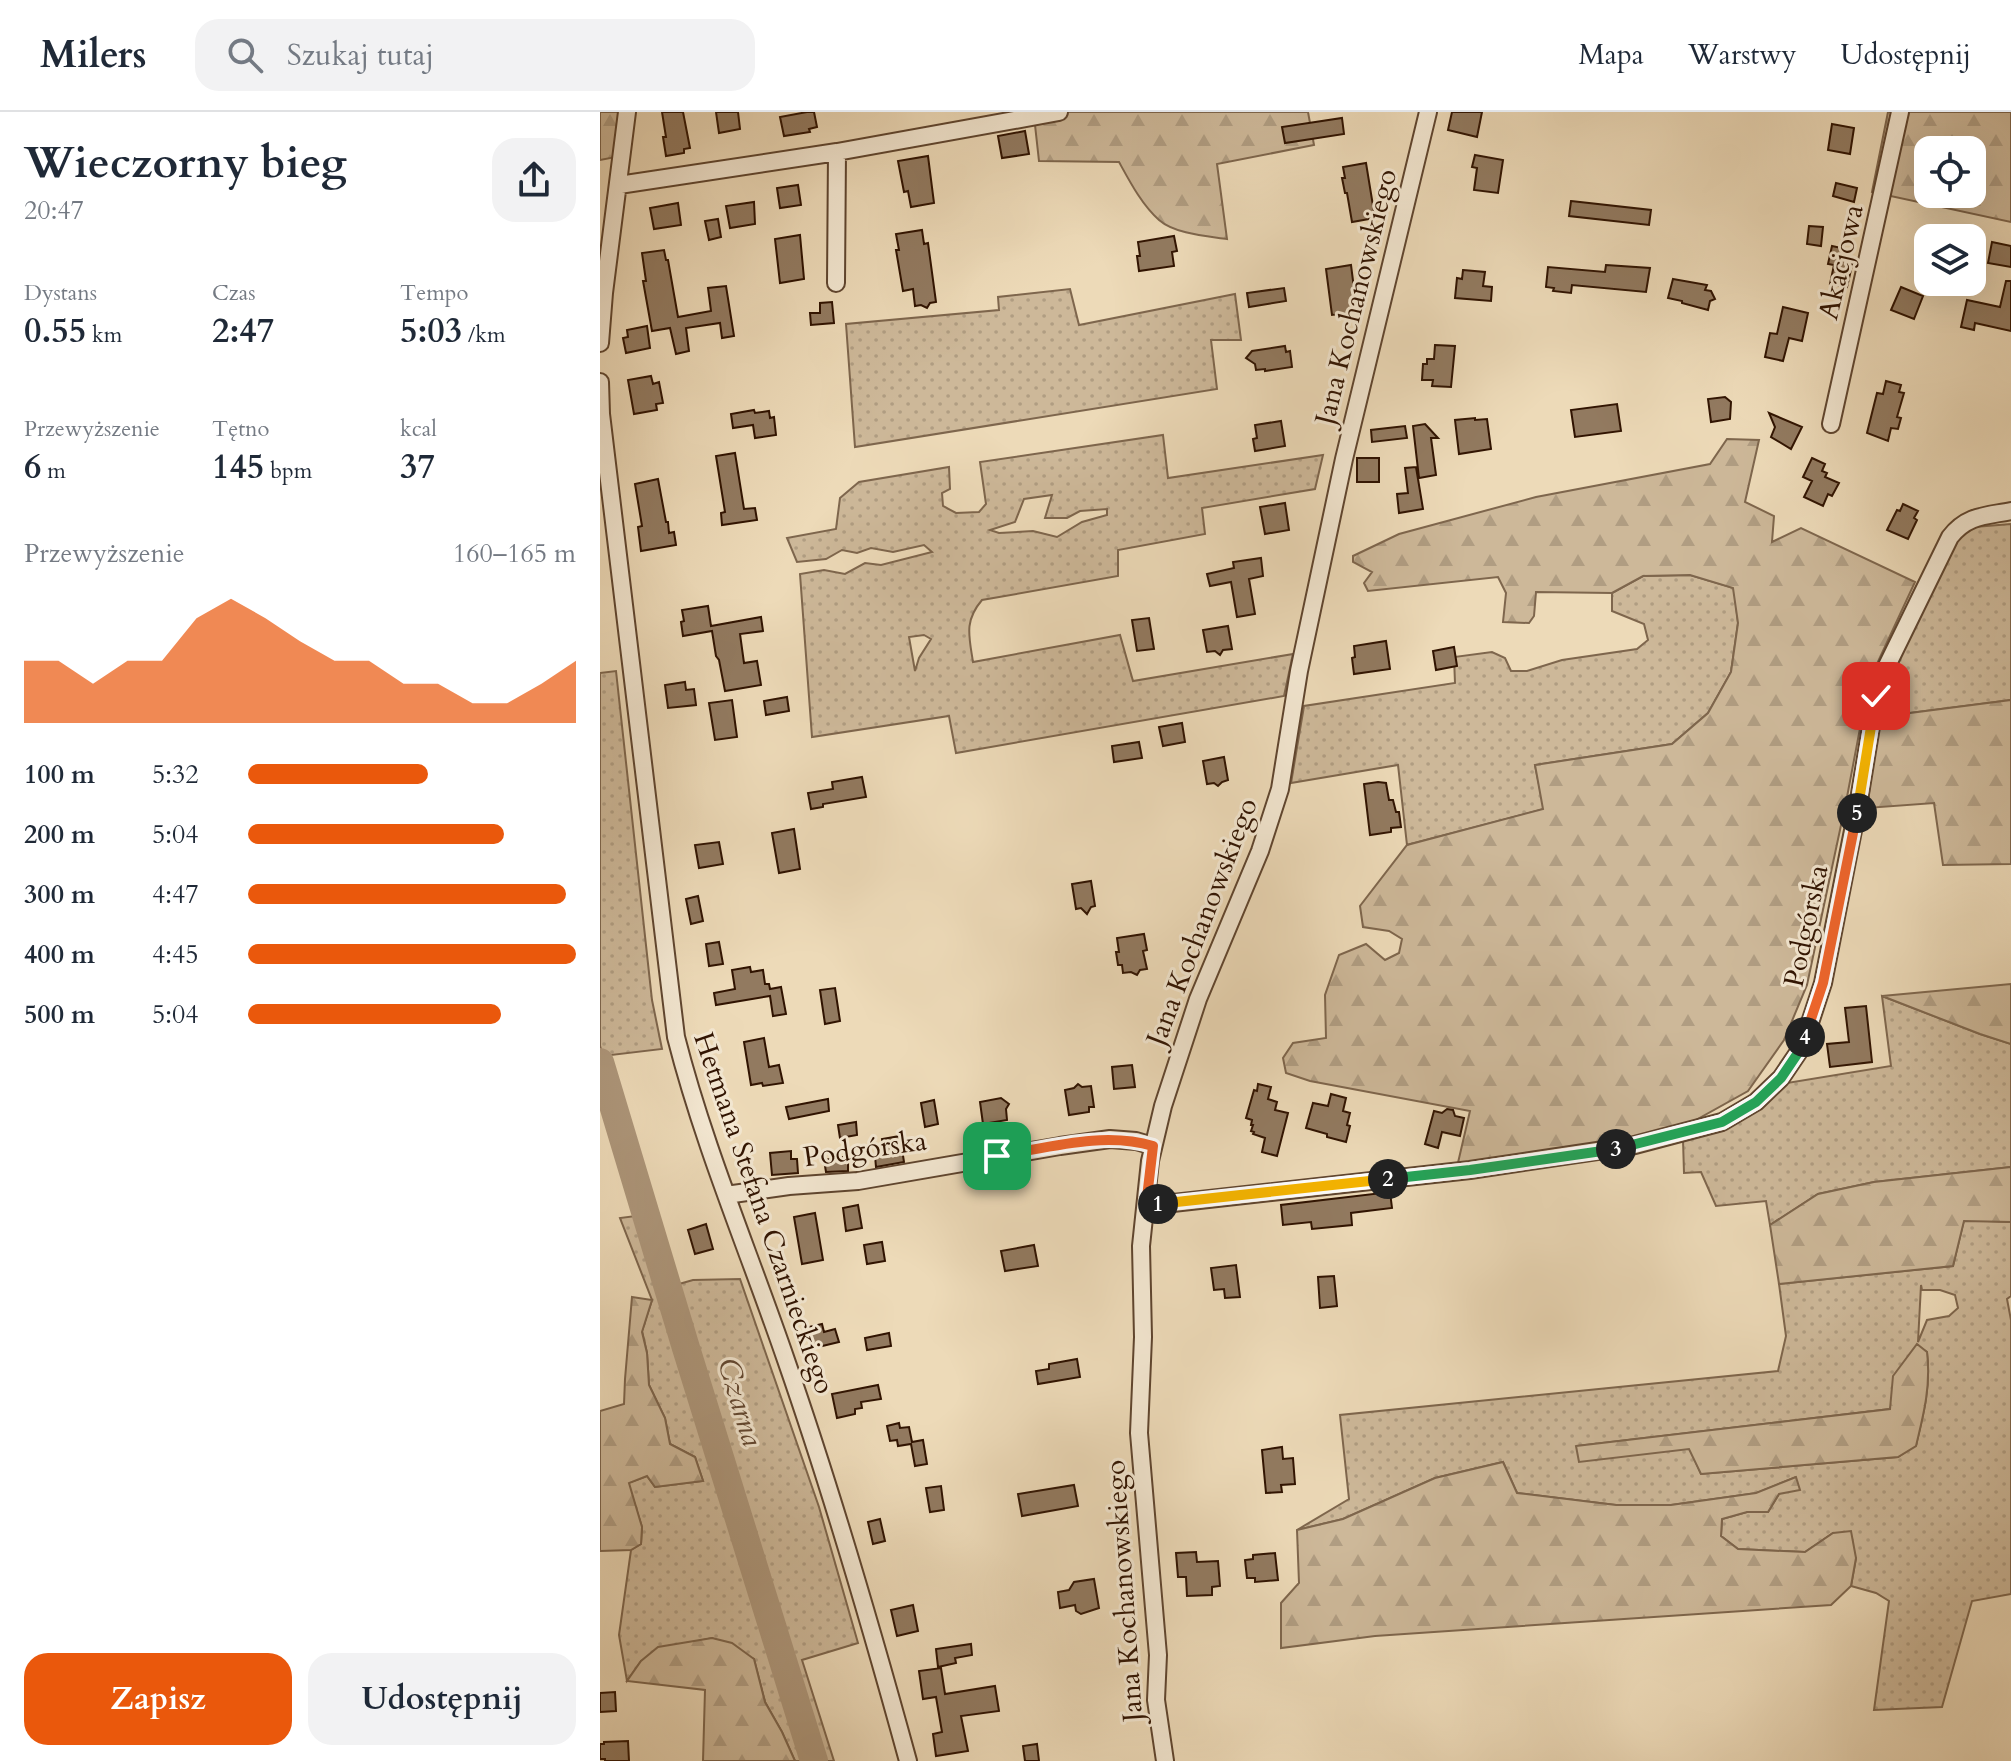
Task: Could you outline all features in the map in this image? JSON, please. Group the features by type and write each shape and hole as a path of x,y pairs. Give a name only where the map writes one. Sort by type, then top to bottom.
{"street":[{"path":"600,343 602,292 627,112"},
{"path":"619,185 837,152 1059,112"},
{"name":"Jana Kochanowskiego","path":"1165,1761 1156,1700 1158,1655 1139,1433 1143,1337 1141,1246 1153,1146 1198,999 1260,851 1280,789 1299,671 1344,459 1428,112"},
{"name":"Akacjowa","path":"1831,424 1900,112"},
{"path":"836,283 837,152"},
{"name":"Hetmana Stefana Czarnieckiego","path":"600,382 601,414 676,1037 687,1081 838,1516 908,1761"},
{"name":"Podgórska","path":"1146,1206 1470,1170 1631,1146 1722,1122 1756,1102 1781,1078 1802,1047 1823,983 1876,696 1883,674 1943,550 1959,526 1971,519 2011,511"},
{"name":"Podgórska","path":"726,1195 858,1181 1110,1139 1153,1146"}],"green space":[{"path":"600,112 622,112 616,157 600,160"},
{"path":"1030,112 1308,112 1314,145 1217,164 1227,239 1166,225 1142,200 1119,162 1039,161 1034,116"},
{"path":"1888,112 2011,112 2011,222 1946,208 1986,208 1986,136 1914,136 1914,201 1872,192"},
{"path":"1070,289 1079,325 1235,294 1241,340 1211,340 1217,389 855,447 846,324 999,310 998,297"},
{"path":"1163,435 1168,478 1323,455 1315,489 1202,508 1205,534 1118,550 1118,576 982,600 970,622 973,662 1120,635 1133,681 1293,654 1284,696 956,753 949,716 812,737 800,574 824,570 845,574 865,563 881,565 932,552 924,545 893,552 871,548 857,553 842,550 826,559 797,562 787,538 836,529 840,498 859,482 949,467 950,489 942,493 943,506 956,513 979,512 986,504 980,462","holes":["1052,495 1045,518 1067,518 1080,511 1107,509 1107,515 1082,522 1057,537 1033,531 999,533 990,530 1015,522 1024,499","924,635 931,639 915,671 909,637"]},
{"path":"1727,439 1759,440 1745,502 1774,516 1772,542 1801,528 1915,582 1869,681 1807,985 1784,1040 1748,1091 1676,1131 1457,1167 1470,1111 1310,1081 1286,1073 1283,1058 1293,1043 1326,1038 1325,995 1339,955 1366,944 1385,960 1399,953 1402,939 1389,931 1363,927 1360,906 1407,845 1543,809 1535,765 1672,744 1708,713 1731,672 1738,623 1733,588 1690,575 1643,576 1612,593 1536,592 1534,616 1529,623 1503,622 1506,593 1498,577 1368,591 1364,583 1372,572 1353,562 1353,556 1399,534 1536,497 1710,464"},
{"path":"2011,524 2011,700 1879,717 1879,685 1962,528"},
{"path":"1690,575 1734,588 1738,623 1731,672 1708,713 1672,744 1535,765 1544,809 1407,845 1398,765 1291,783 1304,706 1455,683 1454,657 1492,652 1505,658 1511,671 1527,671 1562,660 1637,649 1648,640 1644,624 1612,611 1612,593 1643,576"},
{"path":"616,671 652,1000 662,1049 603,1056 600,1046 600,673"},
{"path":"2011,700 2011,864 1943,865 1934,803 1867,808 1879,717"},
{"path":"2011,984 2011,1044 1882,996"},
{"path":"1882,996 2011,1044 2011,1167 1874,1182 1818,1194 1770,1225 1766,1201 1716,1206 1701,1172 1684,1173 1683,1140 1769,1086 1891,1066"},
{"path":"2011,1167 2011,1222 1964,1221 1953,1266 1779,1284 1770,1225 1818,1194 1874,1182"},
{"path":"643,1215 665,1297 778,1666 788,1663 672,1286 693,1280 740,1279 819,1507 858,1643 802,1660 834,1761 795,1761 765,1702 754,1659 712,1638 641,1661 627,1681 619,1635 631,1550 641,1544 642,1527 628,1483 647,1476 655,1487 703,1481 695,1457 670,1444 665,1418 649,1385 642,1331 652,1300 620,1218"},
{"path":"1964,1220 2011,1222 2011,1296 2007,1299 2011,1320 2011,1594 1972,1601 1942,1707 1874,1710 1889,1601 1876,1593 1851,1586 1856,1558 1833,1533 1805,1552 1738,1549 1721,1536 1722,1519 1747,1512 1768,1512 1779,1494 1796,1477 1757,1493 1671,1505 1616,1505 1517,1493 1503,1462 1435,1478 1343,1519 1297,1530 1349,1499 1340,1415 1778,1371 1786,1336 1779,1284 1953,1266","holes":["1921,1285 1922,1290 1940,1290 1955,1295 1958,1308 1949,1316 1927,1320 1918,1342","1917,1345 1927,1352 1926,1399 1916,1445 1898,1457 1701,1474 1690,1449 1576,1446 1890,1409"]},
{"path":"632,1297 652,1300 642,1332 649,1385 665,1418 670,1444 695,1457 703,1481 655,1487 647,1476 629,1483 642,1527 641,1544 631,1550 600,1551 600,1411 624,1404"},
{"path":"1917,1344 1927,1352 1926,1399 1916,1446 1898,1457 1701,1474 1689,1449 1579,1462 1576,1446 1890,1409 1893,1376"},
{"path":"1503,1462 1517,1493 1616,1505 1671,1505 1756,1493 1796,1477 1800,1490 1779,1494 1768,1512 1747,1512 1722,1519 1721,1536 1738,1549 1805,1552 1833,1533 1851,1531 1856,1558 1851,1586 1831,1605 1375,1636 1281,1648 1281,1603 1299,1583 1297,1530 1343,1519 1435,1478"},
{"path":"712,1638 732,1643 754,1659 765,1702 795,1761 703,1761 705,1690 627,1681 641,1661 658,1647"}],"building":[{"path":"662,112 683,112 690,148 684,149 684,153 666,156"},
{"path":"716,112 738,112 740,129 719,133"},
{"path":"814,112 817,127 809,129 810,132 784,136 780,117"},
{"path":"1452,112 1482,112 1477,137 1448,130"},
{"path":"1342,118 1344,134 1285,143 1282,127"},
{"path":"1832,124 1854,128 1850,154 1828,150"},
{"path":"1025,131 1029,154 1002,158 998,136"},
{"path":"1475,155 1503,160 1498,193 1474,190 1477,168 1472,167"},
{"path":"928,156 934,203 911,207 908,191 904,192 898,161"},
{"path":"1366,163 1375,218 1352,222 1342,178 1345,178 1343,167"},
{"path":"1836,183 1857,188 1854,202 1833,196"},
{"path":"798,185 801,205 780,208 777,188"},
{"path":"1571,201 1651,210 1649,225 1569,216"},
{"path":"754,202 755,224 730,228 726,206"},
{"path":"678,203 681,225 654,229 650,208"},
{"path":"718,219 721,237 709,240 705,221"},
{"path":"1809,226 1823,227 1821,246 1807,244"},
{"path":"922,230 924,244 928,243 936,302 930,303 927,308 915,306 913,289 903,291 896,250 899,250 896,234"},
{"path":"800,235 804,279 780,283 775,239"},
{"path":"1174,236 1177,251 1172,252 1174,266 1139,271 1138,242"},
{"path":"1992,242 2011,246 2011,267 1988,263"},
{"path":"1832,246 1846,249 1843,259 1853,261 1847,287 1830,284 1834,265 1828,264"},
{"path":"664,250 678,317 711,311 708,288 726,286 734,336 722,338 720,323 686,328 689,351 676,354 670,328 652,331 643,281 646,281 642,253"},
{"path":"1351,265 1357,312 1332,315 1326,269"},
{"path":"1606,265 1650,268 1646,292 1572,285 1571,293 1546,287 1548,267 1605,272"},
{"path":"1463,270 1485,272 1483,286 1492,287 1491,301 1455,298 1457,278 1462,279"},
{"path":"1673,279 1707,285 1705,290 1711,291 1715,299 1710,301 1708,310 1668,298"},
{"path":"2006,281 2011,281 2011,331 1975,323 1974,330 1961,327 1967,300 2000,307"},
{"path":"1901,287 1914,292 1914,296 1923,296 1914,319 1891,310"},
{"path":"1284,288 1286,301 1249,307 1247,293"},
{"path":"832,302 834,323 811,325 810,313 820,313 820,303"},
{"path":"1783,307 1808,313 1802,341 1789,338 1783,361 1765,357 1770,333 1777,334"},
{"path":"647,326 650,348 626,353 623,338 628,337 627,330"},
{"path":"1435,345 1455,346 1451,387 1432,386 1433,380 1422,380 1423,364 1427,364 1427,359 1434,359"},
{"path":"1285,346 1286,352 1290,351 1292,367 1256,370 1255,364 1246,358 1252,351"},
{"path":"651,376 653,384 659,382 663,403 656,404 657,410 634,414 628,380"},
{"path":"1886,381 1901,385 1899,392 1904,393 1897,417 1901,418 1898,429 1891,428 1888,441 1867,433 1877,393 1883,394"},
{"path":"1725,397 1731,402 1730,419 1711,422 1708,399"},
{"path":"1617,404 1621,431 1575,437 1571,410"},
{"path":"754,410 755,413 769,411 770,418 774,417 776,435 755,438 753,425 733,428 731,414"},
{"path":"1769,413 1802,427 1791,449 1771,437 1775,427"},
{"path":"1487,419 1491,449 1459,454 1455,420"},
{"path":"1281,421 1285,446 1255,451 1255,425"},
{"path":"1425,424 1438,438 1431,438 1436,475 1419,478 1413,426"},
{"path":"1405,426 1407,438 1372,442 1371,430"},
{"path":"735,453 744,509 755,508 757,520 722,525 721,513 725,512 716,456"},
{"path":"1357,458 1379,458 1379,482 1357,482"},
{"path":"1812,458 1825,464 1822,471 1827,473 1825,477 1839,483 1832,496 1828,494 1823,506 1804,497 1812,481 1803,477"},
{"path":"1416,467 1423,509 1399,513 1397,494 1408,493 1405,468"},
{"path":"658,479 669,533 674,532 676,545 641,551 638,527 642,526 635,484"},
{"path":"1285,503 1289,530 1265,534 1260,507"},
{"path":"1903,504 1918,511 1908,539 1887,530"},
{"path":"1261,558 1263,576 1249,579 1255,614 1237,617 1231,582 1210,586 1207,574 1234,568 1233,562"},
{"path":"708,606 711,626 761,617 763,631 740,634 744,663 757,661 761,685 725,691 712,631 683,636 682,610"},
{"path":"1149,618 1154,649 1137,651 1132,620"},
{"path":"1228,626 1232,649 1223,650 1220,655 1215,651 1207,652 1203,630"},
{"path":"1386,641 1390,669 1354,674 1354,646"},
{"path":"1454,647 1457,666 1436,670 1433,651"},
{"path":"685,682 686,690 694,689 696,705 668,708 665,685"},
{"path":"787,697 789,711 766,715 764,701"},
{"path":"732,700 737,737 715,740 709,703"},
{"path":"1182,723 1185,742 1163,746 1159,727"},
{"path":"1139,742 1142,758 1114,762 1112,746"},
{"path":"1224,757 1228,780 1218,786 1207,784 1203,761"},
{"path":"862,777 866,797 811,809 808,793 833,789 832,782"},
{"path":"1386,783 1389,800 1393,800 1396,812 1399,812 1401,827 1370,835 1364,784"},
{"path":"794,829 800,869 779,873 772,833"},
{"path":"719,842 723,864 699,868 695,845"},
{"path":"1091,881 1095,906 1087,914 1081,908 1076,909 1072,884"},
{"path":"698,896 703,921 691,924 686,899"},
{"path":"1144,934 1147,950 1143,951 1147,969 1140,970 1137,975 1123,973 1122,965 1118,965 1117,938"},
{"path":"719,942 723,964 709,966 706,944"},
{"path":"750,967 751,972 763,970 765,984 769,984 770,989 781,987 786,1014 773,1016 770,996 716,1005 714,993 735,989 732,970"},
{"path":"835,988 840,1021 825,1024 820,990"},
{"path":"1866,1006 1872,1062 1830,1067 1827,1044 1849,1042 1845,1008"},
{"path":"764,1038 769,1067 779,1065 783,1083 751,1085 744,1042"},
{"path":"1132,1065 1135,1087 1114,1089 1112,1067"},
{"path":"1078,1084 1091,1086 1094,1107 1089,1107 1089,1112 1069,1115 1065,1090"},
{"path":"1258,1084 1271,1087 1268,1099 1277,1102 1275,1110 1288,1113 1277,1156 1262,1152 1265,1138 1253,1134 1252,1120 1246,1118"},
{"path":"1331,1094 1346,1098 1343,1111 1350,1113 1347,1125 1350,1126 1346,1142 1306,1128 1313,1103 1328,1106"},
{"path":"1001,1098 1009,1104 1007,1120 983,1124 980,1102"},
{"path":"828,1099 829,1111 789,1119 786,1107"},
{"path":"934,1100 938,1124 925,1127 921,1103"},
{"path":"1447,1109 1453,1110 1455,1116 1464,1118 1460,1136 1442,1132 1438,1148 1425,1144 1434,1111 1442,1113"},
{"path":"856,1122 857,1135 840,1138 838,1125"},
{"path":"900,1136 904,1162 876,1167 875,1156 884,1155 882,1139"},
{"path":"791,1151 791,1159 797,1159 798,1173 772,1175 770,1153"},
{"path":"843,1157 843,1161 848,1160 848,1171 826,1172 824,1160"},
{"path":"1390,1192 1392,1208 1351,1213 1352,1225 1312,1229 1311,1222 1283,1225 1281,1205"},
{"path":"858,1205 862,1228 846,1231 843,1208"},
{"path":"815,1213 823,1260 802,1264 794,1217"},
{"path":"706,1224 713,1249 695,1254 688,1230"},
{"path":"882,1242 885,1261 867,1264 864,1245"},
{"path":"1034,1245 1038,1266 1005,1271 1001,1251"},
{"path":"1236,1265 1240,1297 1225,1298 1224,1289 1214,1290 1211,1268"},
{"path":"1334,1276 1337,1306 1320,1308 1318,1277"},
{"path":"822,1324 824,1332 835,1329 839,1342 814,1348 809,1327"},
{"path":"889,1333 891,1346 867,1350 865,1338"},
{"path":"1077,1359 1080,1377 1038,1384 1036,1371 1049,1369 1049,1364"},
{"path":"878,1385 881,1399 861,1402 862,1408 855,1409 855,1414 837,1418 832,1394"},
{"path":"899,1423 900,1428 909,1427 912,1442 923,1440 927,1464 915,1466 911,1444 898,1446 897,1440 890,1441 887,1426"},
{"path":"1282,1447 1283,1459 1293,1458 1295,1484 1281,1485 1282,1492 1266,1493 1262,1450"},
{"path":"1074,1485 1078,1506 1022,1516 1018,1494"},
{"path":"941,1486 944,1510 930,1512 926,1488"},
{"path":"880,1519 885,1541 873,1544 868,1522"},
{"path":"1196,1552 1197,1562 1218,1561 1220,1586 1212,1587 1212,1595 1187,1596 1186,1577 1178,1577 1176,1553"},
{"path":"1275,1553 1278,1580 1255,1582 1255,1578 1247,1578 1245,1560 1253,1559 1253,1555"},
{"path":"1094,1579 1099,1608 1081,1614 1076,1611 1075,1605 1060,1608 1058,1592 1069,1590 1074,1582"},
{"path":"913,1605 918,1631 897,1636 891,1610"},
{"path":"971,1644 972,1655 955,1658 956,1663 938,1667 936,1649"},
{"path":"941,1668 945,1694 995,1686 999,1711 961,1716 968,1751 936,1756 933,1734 942,1732 936,1697 923,1699 919,1671"},
{"path":"615,1692 616,1711 600,1712 600,1693"},
{"path":"628,1741 629,1761 600,1759 600,1744"},
{"path":"1037,1744 1039,1761 1025,1761 1023,1746"}],"waterway":[{"name":"Czarna","path":"600,1062 814,1761"}],"route":[{"path":"997,1156 1110,1139 1153,1146 1146,1206 1578,1155 1631,1146 1722,1122 1756,1102 1781,1078 1802,1047 1823,983 1876,696"}]}
